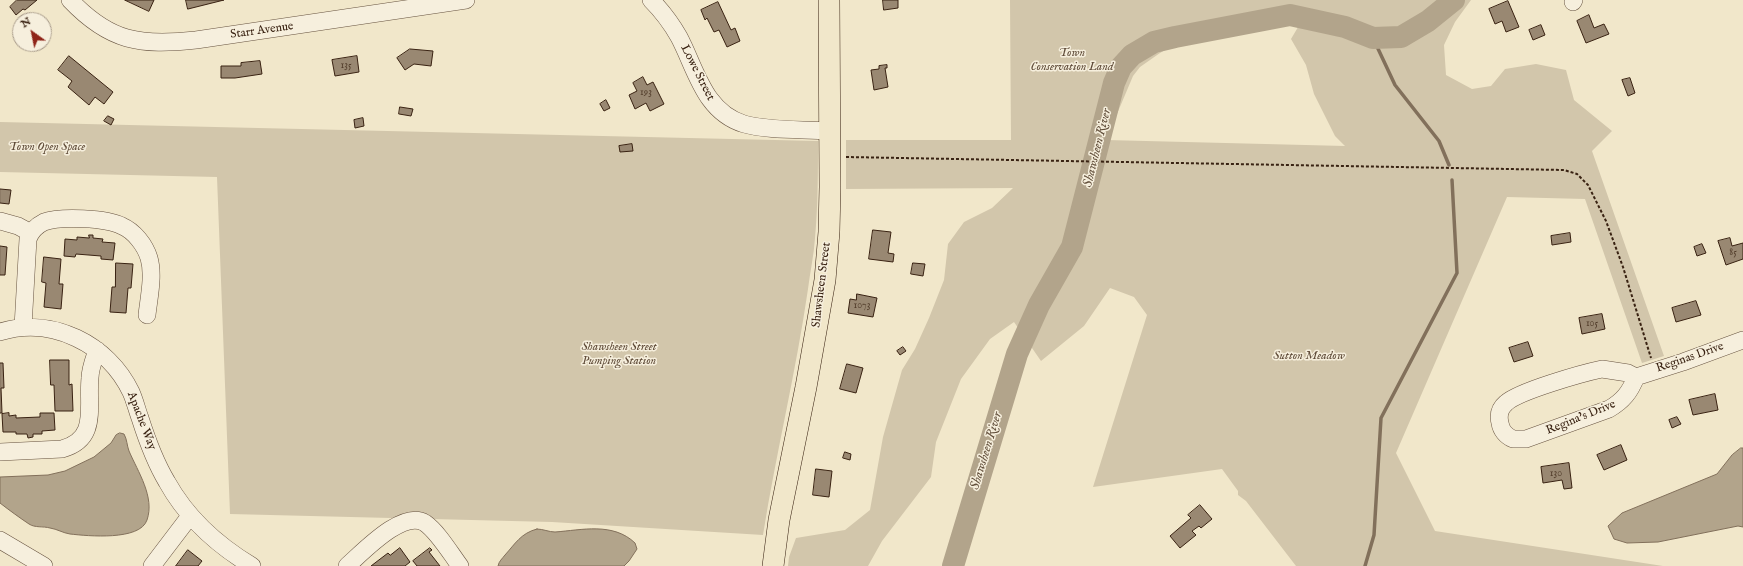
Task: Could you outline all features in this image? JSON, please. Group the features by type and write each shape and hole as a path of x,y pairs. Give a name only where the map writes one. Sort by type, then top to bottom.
{"main road":[{"name":"Shawsheen Street","path":"773,566 779,520 808,379 825,280 829,232 829,0"}],"street":[{"name":"Starr Avenue","path":"70,0 91,20 110,31 133,40 156,44 204,39 466,0"},
{"name":"Lowe Street","path":"651,0 672,25 707,96 719,110 726,115 746,124 830,131"},
{"path":"23,327 28,239 35,228 44,222 63,219 103,220 114,222 131,231 142,244 149,258 151,274 147,315"},
{"path":"0,221 18,226 31,233"},
{"name":"Apache Way","path":"0,332 23,327 40,328 70,335 96,350 111,363 126,382 132,394 158,465 170,487 190,516 223,546 252,566"},
{"name":"Reginas Drive","path":"1636,377 1743,340"},
{"path":"0,452 62,450 71,447 82,438 90,421 90,377 96,350"},
{"name":"Regina's Drive","path":"1602,369 1628,373 1636,377 1631,389 1619,403 1609,409 1539,435 1516,440 1506,435 1500,425 1500,412 1505,404 1515,397 1602,369"},
{"path":"152,566 190,516"},
{"path":"347,566 395,526 406,521 414,520 425,523 432,529 460,566"},
{"path":"0,540 39,565"}],"path":[{"path":"830,157 1556,170 1571,172 1580,177 1588,185 1606,221 1623,267 1655,370"}],"green space":[{"path":"1010,0 1471,0 1455,22 1444,45 1446,75 1472,89 1491,86 1505,69 1536,64 1566,70 1574,100 1612,131 1592,151 1664,356 1642,363 1585,199 1507,197 1396,453 1435,531 1663,566 1296,566 1246,501 1238,495 1238,491 1222,469 1093,487 1147,315 1134,297 1110,288 1084,326 1041,361 1014,322 990,339 961,379 936,442 931,477 882,541 868,566 788,566 789,557 796,538 845,530 870,510 883,437 902,370 915,349 944,280 948,244 964,222 992,208 1013,188 846,189 846,140 1011,140","holes":["1289,13 1304,17 1291,39 1306,65 1314,94 1335,136 1345,146 1106,140 1133,76 1140,67 1160,53 1190,35 1209,33 1264,16"]},
{"name":"Shawsheen Street Pumping Station","path":"0,122 818,141 817,202 814,251 798,351 763,535 552,522 230,514 217,177 0,172"}],"shaded area":[{"path":"120,433 124,434 125,436 129,451 141,476 149,502 147,520 142,527 135,531 113,536 89,536 67,533 47,527 31,525 0,503 0,477 48,475 65,471 94,457 111,443 116,435"},
{"path":"1743,448 1743,527 1738,526 1658,542 1627,543 1614,539 1608,526 1622,513 1717,474 1732,455"},
{"path":"537,529 555,532 597,529 617,532 626,536 635,543 637,549 624,566 498,566 501,560 519,539 527,533"}],"building":[{"path":"17,0 37,0 25,10 23,9 20,12 14,12 10,7"},
{"path":"125,0 154,0 149,11"},
{"path":"186,0 224,0 188,9"},
{"path":"883,0 898,0 898,8 884,10"},
{"path":"1508,1 1519,27 1506,32 1502,21 1495,24 1489,9"},
{"path":"718,2 731,30 735,28 740,41 727,47 719,30 714,32 707,18 705,20 701,10"},
{"path":"1589,15 1594,28 1604,24 1609,34 1586,43 1577,21"},
{"path":"1541,25 1545,35 1533,40 1529,30"},
{"path":"410,49 433,51 431,66 414,64 405,70 397,58"},
{"path":"69,56 113,92 104,104 95,97 89,105 68,87 72,81 58,70"},
{"path":"357,56 359,72 335,76 332,60"},
{"path":"260,61 262,74 235,78 221,78 221,66 241,66 241,63"},
{"path":"887,65 887,68 885,68 888,87 874,90 871,70 879,69 879,66"},
{"path":"643,77 647,85 653,82 664,104 650,111 646,103 635,109 629,95 637,91 633,83"},
{"path":"1630,78 1635,93 1628,96 1622,80"},
{"path":"606,100 610,108 604,111 600,104"},
{"path":"400,107 413,109 411,116 399,114"},
{"path":"108,116 114,119 111,125 104,121"},
{"path":"363,118 364,126 355,128 354,120"},
{"path":"632,144 633,151 620,152 619,146"},
{"path":"0,189 11,190 9,204 0,203"},
{"path":"873,230 891,232 888,253 894,254 893,262 869,259"},
{"path":"1570,233 1571,242 1552,245 1551,236"},
{"path":"89,235 93,235 93,238 103,239 102,242 115,243 113,260 101,259 101,256 76,254 75,257 64,256 65,239 77,240 77,237 89,238"},
{"path":"1730,238 1732,246 1743,243 1743,259 1726,265 1718,241"},
{"path":"1702,244 1706,253 1697,256 1694,247"},
{"path":"0,246 7,247 5,275 0,275"},
{"path":"44,257 61,259 59,284 63,284 61,309 44,307 46,283 42,282"},
{"path":"116,263 133,264 131,288 128,288 126,313 110,312 112,287 115,287"},
{"path":"913,263 925,264 923,276 911,274"},
{"path":"857,294 877,298 873,317 848,313 850,299 856,300"},
{"path":"1696,301 1701,315 1676,322 1672,308"},
{"path":"1602,314 1605,329 1582,334 1579,318"},
{"path":"1528,342 1533,356 1514,362 1509,348"},
{"path":"903,347 906,351 900,355 897,351"},
{"path":"50,360 69,360 69,385 72,384 73,411 55,411 54,385 51,385"},
{"path":"0,363 3,363 4,388 1,388 2,413 0,413"},
{"path":"847,364 863,368 856,393 840,389"},
{"path":"1715,394 1718,410 1693,415 1689,400"},
{"path":"9,413 9,416 16,415 16,418 40,417 40,413 54,413 55,430 42,431 42,434 33,434 33,437 28,438 27,434 3,432 2,414"},
{"path":"1677,417 1681,424 1672,428 1669,420"},
{"path":"1621,445 1627,460 1604,470 1597,455"},
{"path":"845,452 851,454 850,460 843,458"},
{"path":"1569,463 1572,488 1564,489 1562,480 1543,483 1541,467"},
{"path":"816,469 832,471 829,497 813,495"},
{"path":"1200,505 1212,519 1201,528 1199,526 1192,531 1196,535 1180,548 1170,536 1191,518 1188,515"},
{"path":"400,548 410,562 405,566 371,566 388,553 390,555"},
{"path":"430,548 432,550 429,552 440,566 417,566 413,561"},
{"path":"188,550 202,561 198,566 176,566"}],"waterway":[{"name":"Shawsheen River","path":"953,566 1017,354 1039,305 1072,247 1114,83 1121,67 1132,55 1154,42 1290,15 1345,27 1373,38 1401,37 1428,21 1454,0"},
{"path":"1373,38 1395,85 1439,141 1449,165"},
{"path":"1365,566 1374,535 1381,418 1457,273 1452,180"}],"park label":[{"name":"Town Conservation Land","path":"1072,61"},
{"name":"Town Open Space","path":"47,148"},
{"name":"Sutton Meadow","path":"1309,357"}]}
